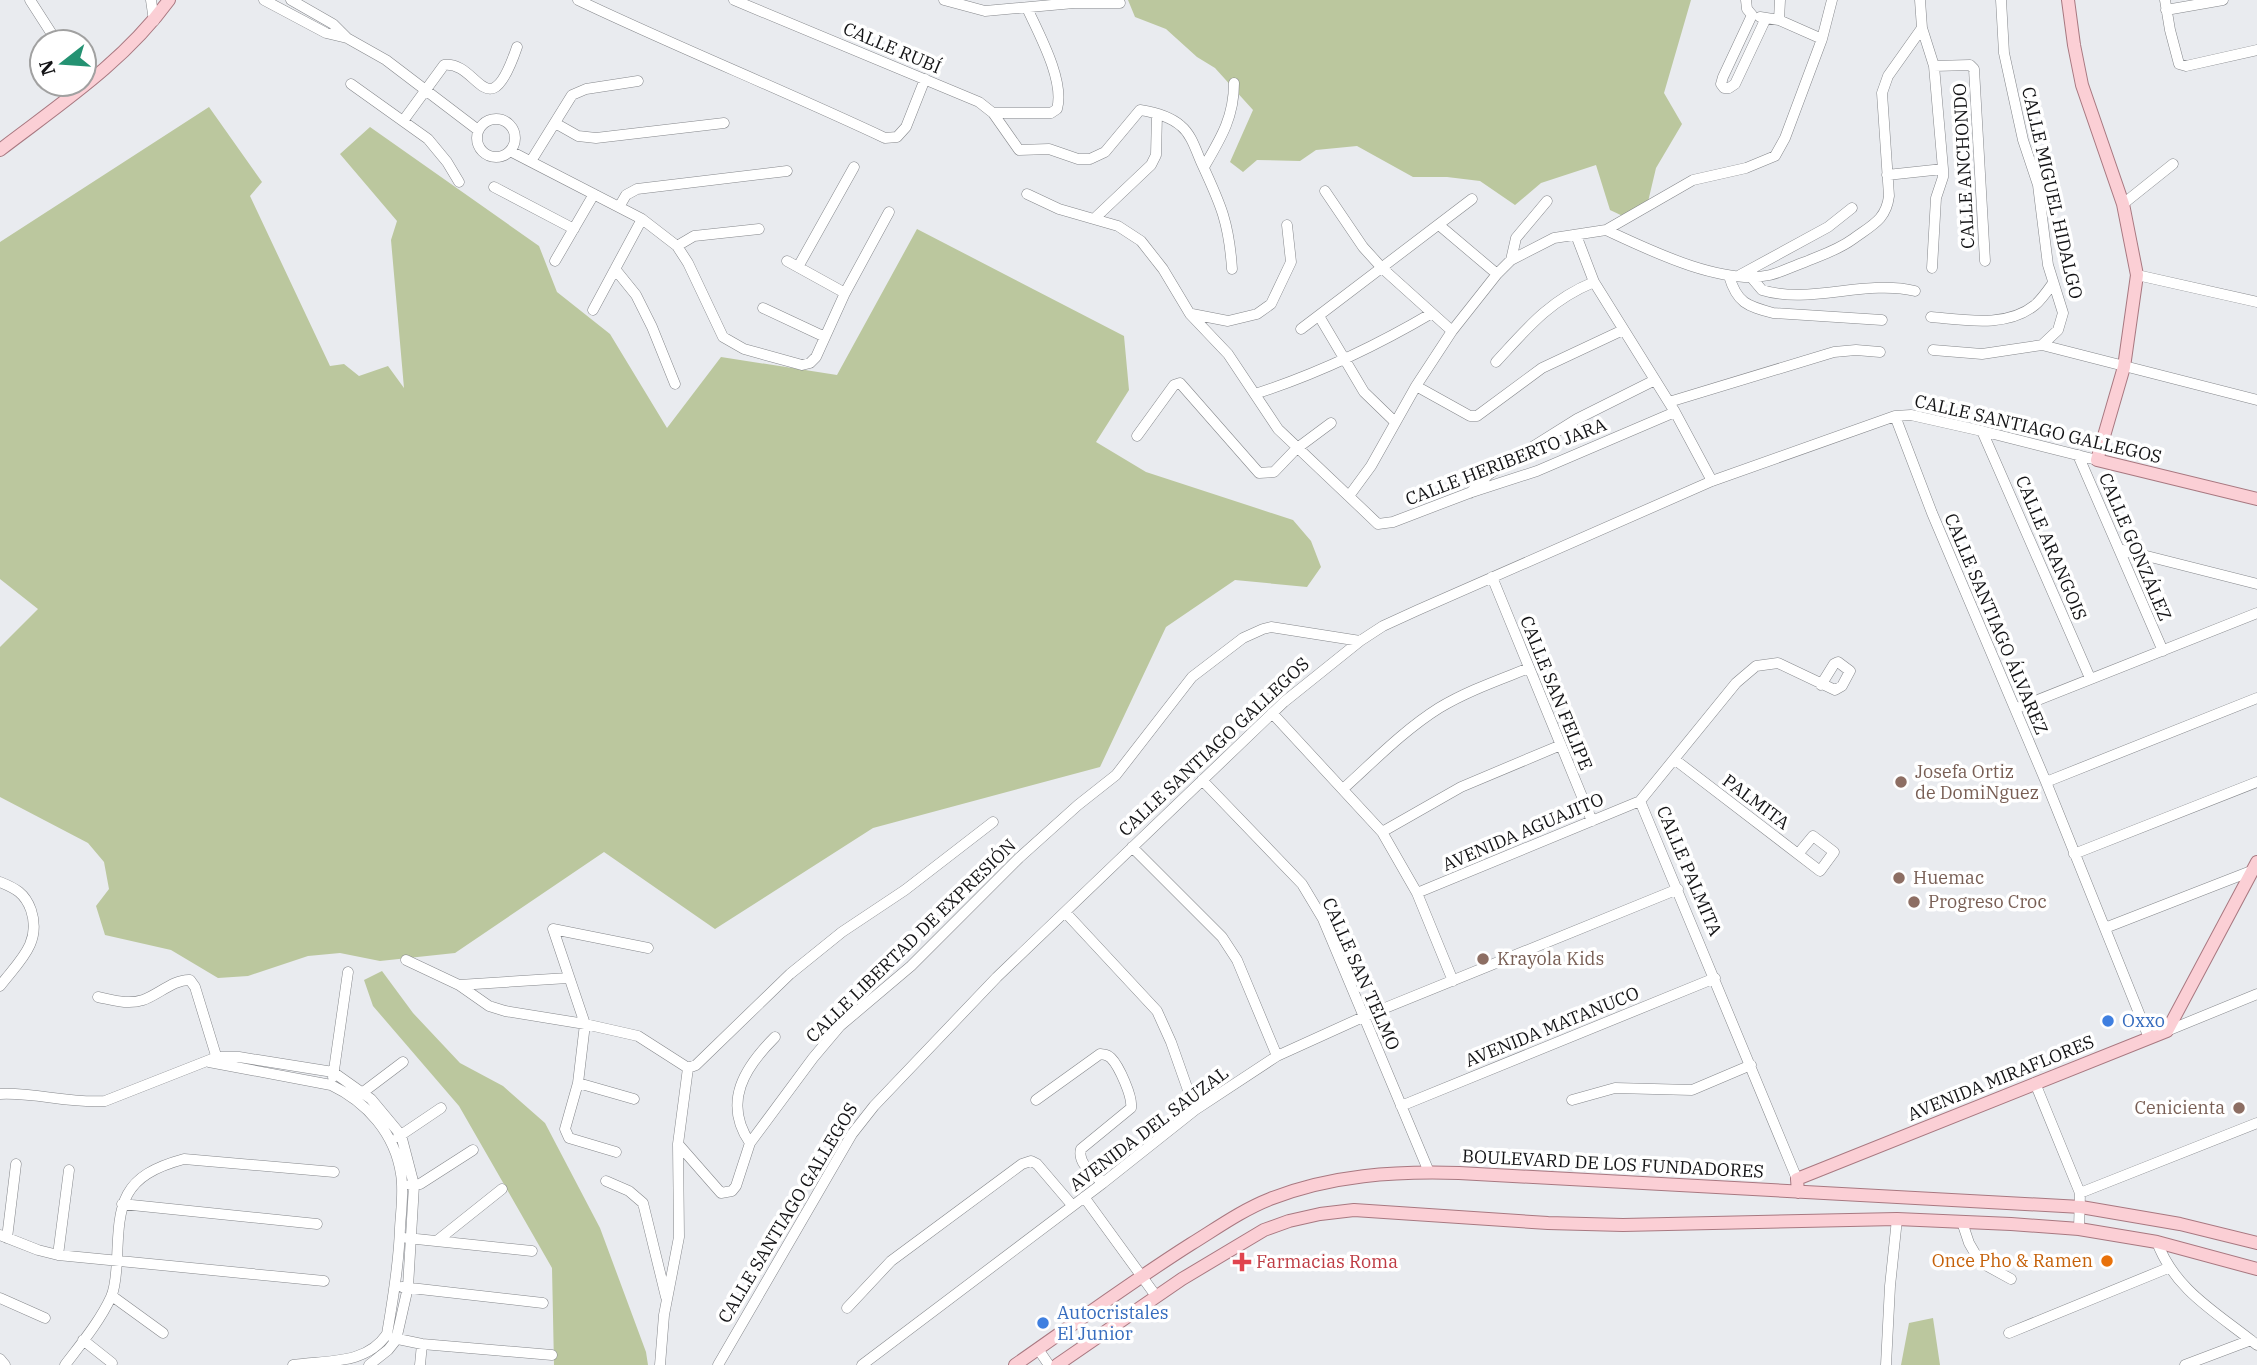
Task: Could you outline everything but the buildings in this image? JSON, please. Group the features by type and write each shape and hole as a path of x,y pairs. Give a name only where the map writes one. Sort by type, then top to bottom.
{"main road":[{"path":"98,72 128,48 154,21 169,0"},
{"path":"2068,0 2082,85 2123,204 2137,275 2124,367 2097,460"},
{"path":"0,150 66,98"},
{"name":"CALLE SANTIAGO GALLEGOS","path":"2097,460 2257,499"},
{"path":"2167,1031 2256,867"},
{"name":"AVENIDA MIRAFLORES","path":"1797,1185 2035,1083 2167,1031"},
{"name":"BOULEVARD DE LOS FUNDADORES","path":"1015,1365 1141,1277 1236,1216 1269,1200 1336,1180 1369,1175 1429,1172 1797,1185 1919,1197 2081,1207 2180,1224 2257,1243"},
{"path":"1897,1219 1909,1202 1919,1197"},
{"path":"1057,1365 1156,1296 1264,1230 1310,1216 1354,1210 1548,1223 1623,1225 1897,1219 2079,1229 2157,1242 2257,1269"}],"street":[{"path":"30,0 48,28"},
{"path":"151,0 154,21"},
{"path":"264,0 326,33 347,38"},
{"path":"285,11 291,0 333,24 347,38 386,60 426,88 478,130"},
{"path":"578,0 786,91 885,138 897,137 906,127 925,79"},
{"name":"CALLE RUBÍ","path":"734,0 979,102 993,113 1020,150 1049,149 1078,159 1090,159 1105,152 1140,110 1157,114"},
{"path":"944,0 985,11 1074,3 1120,3"},
{"path":"1746,0 1747,9 1752,15 1779,20 1822,39"},
{"path":"1779,20 1780,0"},
{"path":"1027,194 1059,209 1118,226 1141,241 1163,270 1190,314 1228,354 1278,429 1296,449 1349,496 1371,466 1416,386 1452,331 1511,260 1554,238 1606,230 1693,180 1746,168 1775,156 1785,138 1822,39 1832,0"},
{"path":"1920,0 1922,27 1934,66 1944,177 1936,198 1932,268"},
{"name":"CALLE MIGUEL HIDALGO","path":"2001,0 2004,53 2023,140 2038,185 2048,265 2063,318 2052,337 2042,345"},
{"path":"2222,0 2166,5 2179,64 2186,66 2257,50"},
{"path":"993,113 1051,113 1057,109 1059,102 1054,74 1027,8"},
{"path":"1752,15 1723,77 1721,84 1724,88 1735,84 1766,18"},
{"path":"1606,230 1689,265 1733,276 1769,275 1840,248 1881,219 1887,210 1882,93 1888,76 1922,27"},
{"path":"403,121 444,65 452,64 487,88 496,86 503,81 517,47"},
{"name":"CALLE ANCHONDO","path":"1934,66 1964,64 1974,69 1985,261"},
{"path":"531,161 572,95 586,89 638,81"},
{"path":"1204,167 1232,113 1234,83"},
{"path":"351,84 428,139 459,182"},
{"path":"1096,218 1151,165 1156,155 1157,114 1180,125 1191,138 1224,211 1230,238 1232,269"},
{"path":"510,151 515,135 506,122 491,119 478,130 477,140 485,154 496,157 510,151 642,219 677,246 688,263 723,337 744,349 802,365 810,363 816,357 845,293 889,212"},
{"path":"555,124 578,136 596,138 724,123"},
{"path":"2123,204 2173,164"},
{"path":"798,267 854,167"},
{"path":"1887,175 1943,169"},
{"path":"619,207 626,195 637,189 787,171"},
{"path":"494,187 574,229"},
{"path":"1325,191 1363,247 1382,268 1452,331"},
{"path":"555,261 594,194"},
{"path":"1301,329 1472,199"},
{"path":"1511,260 1516,238 1547,201"},
{"path":"1733,276 1828,227 1852,208"},
{"path":"593,310 642,219"},
{"path":"1190,314 1228,321 1256,314 1271,304 1291,262 1287,225"},
{"path":"1439,225 1497,274"},
{"path":"677,246 694,236 759,229"},
{"path":"1576,234 1594,282 1675,412 1712,481"},
{"path":"787,261 845,293"},
{"path":"615,269 636,295 675,384"},
{"path":"2137,275 2257,302"},
{"path":"1733,276 1734,292 1746,305 1759,309 1773,313 1882,320"},
{"path":"1751,277 1762,290 1782,294 1895,286 1915,291"},
{"path":"1496,362 1532,322 1553,304 1572,291 1594,282"},
{"path":"1931,317 1988,321 2017,315 2035,305 2053,283"},
{"path":"763,308 825,337"},
{"path":"1255,394 1294,381 1344,359 1432,313"},
{"path":"1318,316 1364,392 1395,422"},
{"path":"1416,386 1474,417 1542,368 1623,330"},
{"path":"1933,350 1982,354 2042,345 2257,400"},
{"path":"1669,402 1834,352 1880,352"},
{"path":"1469,493 1489,474 1577,419 1655,380"},
{"path":"1136,436 1174,385 1180,383 1259,473 1274,472 1296,449 1331,423"},
{"name":"CALLE HERIBERTO JARA","path":"1349,496 1378,524 1386,524 1537,471 1675,412"},
{"name":"CALLE SANTIAGO GALLEGOS","path":"718,1365 852,1134 874,1106 997,977 1132,847 1272,713 1360,640 1383,626 1712,481 1895,416 1910,415 2097,460"},
{"name":"CALLE SANTIAGO ÁLVAREZ","path":"1895,416 1932,513 2046,782 2149,1038"},
{"name":"CALLE ARANGOIS","path":"1982,431 2090,678"},
{"name":"CALLE GONZÁLEZ","path":"2078,455 2163,651"},
{"path":"2119,549 2257,584"},
{"name":"CALLE SAN FELIPE","path":"1492,578 1592,821"},
{"path":"2015,709 2257,613"},
{"name":"CALLE LIBERTAD DE EXPRESIÓN","path":"678,1144 721,1193 727,1193 736,1186 750,1143 840,1026 911,966 1029,849 1116,775 1192,677 1242,638 1271,627 1360,640"},
{"name":"CALLE PALMITA","path":"1797,1185 1751,1065 1640,801 1736,683 1756,666 1778,663 1823,686"},
{"path":"1343,789 1410,729 1440,708 1529,668"},
{"path":"2046,782 2257,698"},
{"path":"1272,713 1382,832 1417,893 1453,981"},
{"path":"1382,832 1461,788 1561,745"},
{"name":"PALMITA","path":"1674,759 1820,871 1834,852 1813,836 1798,854"},
{"name":"CALLE SAN TELMO","path":"1202,780 1302,884 1323,919 1429,1172"},
{"path":"2074,854 2257,782"},
{"name":"AVENIDA AGUAJITO","path":"1417,893 1640,801"},
{"path":"688,1068 696,1065 790,974 842,932 905,890 993,822"},
{"path":"1132,847 1230,948 1277,1056"},
{"path":"2105,928 2256,867"},
{"path":"0,882 17,888 24,897 35,924 31,944 0,986"},
{"name":"AVENIDA DEL SAUZAL","path":"862,1365 1195,1110 1277,1056 1363,1017 1678,889"},
{"path":"1065,912 1157,1011 1195,1110"},
{"path":"616,1152 569,1138 566,1134 565,1129 578,1083 585,1024 553,929 648,948"},
{"path":"406,960 505,1011 585,1024 638,1037 688,1068"},
{"path":"331,1085 348,972"},
{"path":"459,985 568,978"},
{"name":"AVENIDA MATANUCO","path":"1401,1106 1715,978"},
{"path":"98,997 128,1003 143,1000 182,981 190,980 195,987 215,1061"},
{"name":"AVENIDA MIRAFLORES","path":"2167,1031 2257,994"},
{"path":"750,1143 737,1119 737,1104 743,1079 753,1059 775,1037"},
{"path":"1036,1100 1100,1054 1113,1060 1132,1100 1131,1108 1081,1149 1079,1154 1080,1160 1102,1183"},
{"path":"0,1094 19,1093 93,1102 105,1101 215,1061 239,1057 333,1072 392,1121 401,1135 414,1185 408,1287 388,1350 369,1365"},
{"path":"215,1061 331,1085 359,1095 392,1142 402,1186 392,1337"},
{"path":"359,1095 403,1062"},
{"path":"1572,1100 1615,1088 1692,1090 1751,1065"},
{"path":"660,1365 667,1301 680,1225 678,1144 688,1068"},
{"path":"578,1083 634,1099"},
{"path":"2035,1083 2080,1193 2079,1229"},
{"path":"392,1142 441,1108"},
{"path":"2080,1193 2257,1123"},
{"path":"402,1186 420,1184 473,1150"},
{"path":"65,1365 112,1296 117,1261 118,1216 127,1192 145,1176 163,1165 184,1159 334,1172"},
{"path":"846,1308 891,1261 1021,1164 1031,1161 1037,1164 1072,1205"},
{"path":"16,1164 4,1237 38,1250 58,1255 324,1280"},
{"path":"58,1255 69,1170"},
{"path":"606,1181 629,1191 643,1203 667,1301"},
{"path":"438,1240 502,1189"},
{"path":"1084,1197 1156,1296"},
{"path":"122,1204 317,1224"},
{"path":"1886,1365 1897,1219"},
{"path":"1962,1222 1969,1243 1980,1262 2011,1279"},
{"path":"400,1238 533,1251"},
{"path":"2157,1242 2168,1268 2187,1290 2254,1343"},
{"path":"2009,1332 2168,1268"},
{"path":"395,1288 408,1287 543,1303"},
{"path":"112,1296 163,1333"},
{"path":"0,1298 45,1318"},
{"path":"293,1365 348,1363 361,1359 392,1337 422,1344 552,1355"},
{"path":"83,1340 113,1363"},
{"path":"2185,1365 2254,1343"},
{"path":"420,1365 422,1344"},
{"path":"1038,1349 1049,1365"},
{"path":"0,1359 5,1365"}],"green space":[{"path":"1128,0 1691,0 1664,93 1682,124 1656,168 1647,206 1627,218 1610,210 1596,165 1541,183 1515,205 1480,181 1413,177 1357,146 1316,150 1300,161 1257,160 1243,172 1230,162 1253,110 1215,68 1197,57 1166,29 1135,17"},
{"path":"209,107 262,182 250,196 330,366 344,364 359,376 388,366 404,388 391,240 397,221 340,154 370,127 539,246 557,292 610,334 667,428 721,357 837,375 917,229 1124,336 1129,390 1096,442 1146,472 1293,520 1311,541 1321,567 1307,587 1235,580 1166,627 1100,767 873,828 715,929 604,852 455,953 380,961 340,953 308,956 248,976 218,978 171,950 105,935 96,906 109,889 104,862 88,843 0,797 0,647 38,609 0,579 0,242"},
{"path":"382,971 413,1013 460,1063 503,1086 545,1123 600,1228 646,1352 648,1365 554,1365 552,1268 459,1106 373,1006 364,980"},
{"path":"1933,1318 1940,1365 1901,1365 1909,1323"}],"place":[{"name":"Josefa Ortiz de DomiNguez","path":"1901,782"},
{"name":"Huemac","path":"1899,878"},
{"name":"Progreso Croc","path":"1914,902"},
{"name":"Krayola Kids","path":"1483,959"},
{"name":"Oxxo","path":"2108,1021"},
{"name":"Cenicienta","path":"2239,1108"},
{"name":"Once Pho & Ramen","path":"2107,1261"},
{"name":"Farmacias Roma","path":"1242,1262"},
{"name":"Autocristales El Junior","path":"1043,1323"}]}
